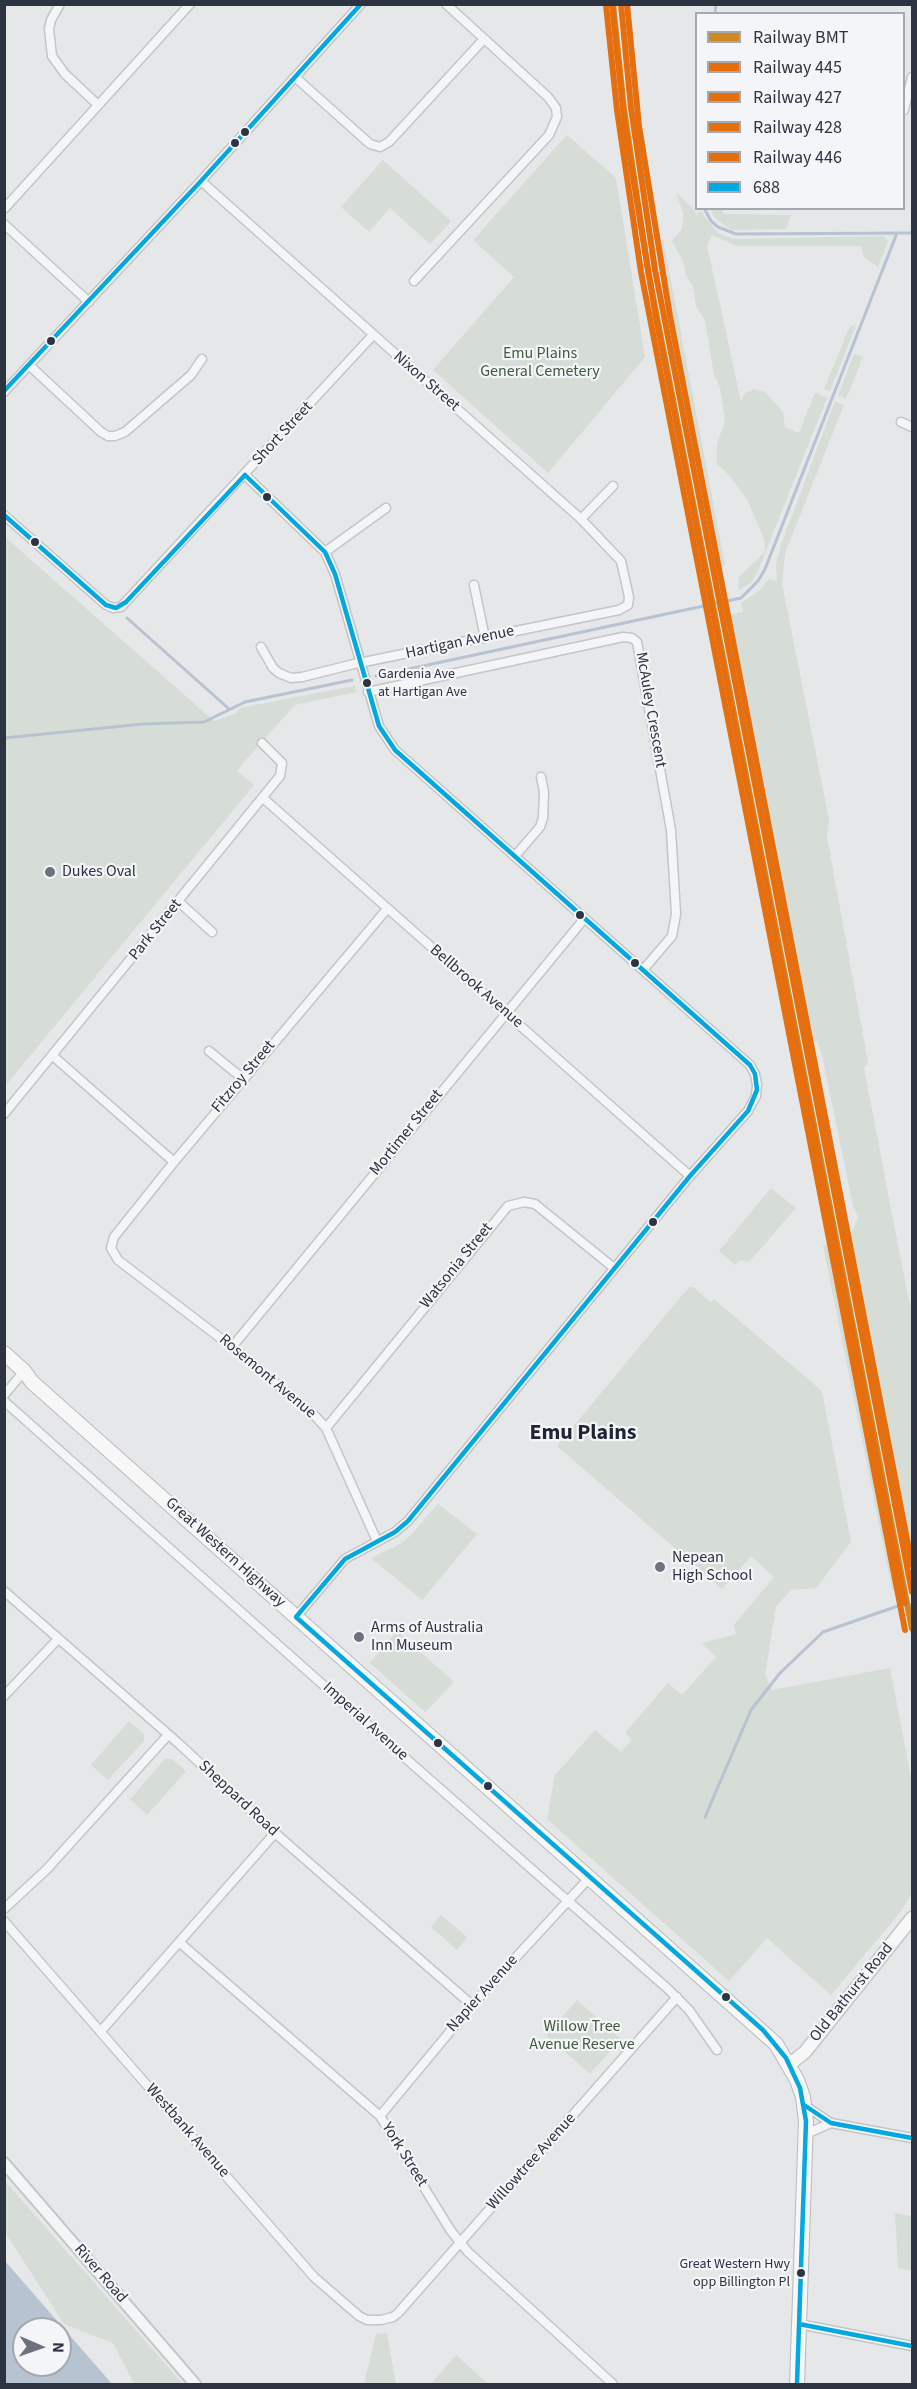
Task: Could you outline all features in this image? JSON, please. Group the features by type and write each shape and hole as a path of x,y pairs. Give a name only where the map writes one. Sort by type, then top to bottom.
{"highway":[{"name":"Great Western Highway","path":"4,1353 24,1371 26,1379"},
{"name":"Great Western Highway","path":"4,1362 296,1617 763,2030 776,2044 790,2064 797,2080 804,2104 806,2134 797,2385"}],"main road":[{"name":"Old Bathurst Road","path":"790,2064 805,2052 912,1918"}],"street":[{"path":"60,4 49,29 52,56 65,74 98,105"},
{"path":"4,209 190,4"},
{"path":"4,392 201,181 361,4"},
{"path":"414,281 549,135 554,126 556,112 554,104 548,97 446,4"},
{"path":"295,77 370,144 380,147 389,142 484,39"},
{"path":"905,103 912,77"},
{"name":"Nixon Street","path":"201,181 581,519 621,561 629,597"},
{"path":"4,224 89,302"},
{"name":"Short Street","path":"4,515 106,605 116,608 126,602 373,335"},
{"path":"29,365 101,432 108,436 115,436 125,432 191,375 202,359"},
{"path":"901,422 912,427"},
{"path":"245,475 325,552 335,574 379,726 395,750 750,1065 757,1079 756,1096 748,1111 690,1176 408,1521 395,1532 351,1554 339,1564 296,1617"},
{"path":"581,519 614,486"},
{"path":"325,552 386,508"},
{"path":"474,585 485,638"},
{"name":"Hartigan Avenue","path":"261,647 276,671 291,678 302,677 619,610 628,605 629,597"},
{"name":"McAuley Crescent","path":"368,692 623,637 629,637 637,642 671,830 676,914 672,936 643,970"},
{"name":"Park Street","path":"4,1114 280,776 282,766 280,760 262,743"},
{"path":"514,856 540,827 543,818 544,792 541,777"},
{"name":"Bellbrook Avenue","path":"263,798 690,1176"},
{"path":"179,902 212,932"},
{"name":"Fitzroy Street","path":"111,1251 114,1237 174,1162 242,1078 387,909"},
{"name":"Mortimer Street","path":"232,1347 584,919"},
{"path":"209,1051 242,1078"},
{"path":"53,1056 174,1162"},
{"name":"Watsonia Street","path":"326,1428 508,1206 524,1202 535,1204 614,1268"},
{"name":"Rosemont Avenue","path":"111,1251 117,1260 232,1347 316,1417 326,1428 377,1541"},
{"path":"4,1395 26,1379"},
{"name":"Imperial Avenue","path":"4,1401 677,1997 717,2050"},
{"name":"Sheppard Road","path":"4,1591 472,2005"},
{"path":"4,1696 58,1639"},
{"path":"4,1909 46,1869 168,1735"},
{"path":"100,2031 275,1833"},
{"name":"Napier Avenue","path":"380,2115 472,2005 590,1877"},
{"name":"Westbank Avenue","path":"4,1922 314,2277 361,2318 381,2320"},
{"name":"York Street","path":"179,1942 380,2115 460,2243 474,2259 613,2385"},
{"name":"Willowtree Avenue","path":"381,2320 393,2318 398,2313 677,1997"},
{"path":"804,2104 831,2123 912,2138"},
{"path":"806,2134 831,2123"},
{"name":"River Road","path":"4,2163 195,2385"},
{"path":"800,2324 912,2346"}],"green space":[{"name":"Emu Plains General Cemetery","path":"567,135 616,178 645,357 548,473 433,370 514,277 473,240"},
{"path":"383,160 451,221 430,244 390,208 369,232 341,207"},
{"path":"676,193 693,208 698,217 698,212 701,212 718,233 736,239 884,236 888,241 878,267 864,257 861,246 737,246 712,235 707,245 741,402 745,393 754,389 765,392 783,412 785,427 799,433 815,393 827,398 757,573 751,583 739,590 738,578 765,552 764,539 747,499 729,475 717,464 717,444 725,421 720,387 714,375 705,320 696,306 693,286 686,276 683,261 672,241 682,229 683,222 683,212"},
{"path":"711,210 723,210 723,214 791,215 786,229 731,230 714,217"},
{"path":"663,239 725,565 719,569 655,241"},
{"path":"856,325 830,391 824,389 850,326"},
{"path":"854,354 863,357 846,399 838,395"},
{"path":"835,401 844,405 785,553 782,583 829,819 827,837 868,1062 864,1068 909,1302 912,1305 912,1561 849,1233 854,1228 858,1217 853,1206 822,1055 817,1041 812,1043 750,737 728,615 743,612 741,603 760,590 769,579 777,581 776,565 782,542"},
{"path":"5,537 214,721 237,713 240,708 354,685 356,692 295,705 251,754 237,771 254,785 5,1086"},
{"path":"771,1188 796,1208 749,1262 739,1260 735,1265 719,1251"},
{"path":"823,1245 833,1245 900,1588 896,1592 892,1589"},
{"path":"689,1287 693,1287 711,1302 714,1299 822,1391 851,1542 816,1588 790,1590 776,1607 765,1675 772,1690 890,1668 912,1783 912,1892 902,1910 831,1995 767,1938 729,1981 547,1819 555,1775 595,1730 621,1752 632,1740 625,1733 668,1683 682,1695 716,1657 702,1643 736,1634 734,1625 774,1577 751,1556 722,1589 557,1446"},
{"path":"438,1504 477,1534 422,1600 371,1558 409,1537"},
{"path":"397,1631 454,1682 425,1712 370,1663"},
{"path":"129,1721 144,1734 144,1741 108,1780 91,1765"},
{"path":"165,1759 172,1759 186,1771 147,1815 130,1799"},
{"path":"441,1915 467,1937 457,1950 431,1927"},
{"name":"Willow Tree Avenue Reserve","path":"577,2000 621,2039 590,2074 546,2035"},
{"path":"5,2181 183,2384 134,2384 113,2343 72,2327 72,2317 60,2317 5,2232"},
{"path":"895,2213 912,2216 912,2271 898,2268"},
{"path":"387,2333 396,2384 364,2384 376,2334"},
{"path":"456,2355 488,2384 431,2384"}],"water":[{"path":"4,2261 54,2317 12,2317 12,2377 72,2377 72,2338 112,2384 5,2384"}],"waterway":[{"path":"715,12 716,4"},
{"path":"705,210 711,221 718,227 736,234 912,233"},
{"path":"376,676 741,598 758,581 765,569 897,233"},
{"path":"127,618 228,708"},
{"path":"4,738 143,724 204,722 245,702 352,680"},
{"path":"705,1817 751,1710 780,1673 823,1632 898,1606 912,1605"}],"rail line":[{"name":"BMT","path":"613,4 624,109 648,271 912,1629"},
{"name":"427","path":"621,4 631,108 655,270 912,1592"},
{"name":"446","path":"627,4 639,126 670,316 912,1565"},
{"name":"445","path":"606,5 617,110 641,272 905,1630"},
{"name":"428","path":"612,5 625,128 656,318 905,1603"}],"transit line":[{"name":"688","path":"4,391 201,181 361,4"},
{"name":"688","path":"4,515 106,605 116,608 126,602 245,475 325,552 335,574 379,726 395,750 750,1065 755,1074 757,1090 748,1111 690,1176 408,1521 395,1532 345,1559 296,1617 763,2030 786,2058 800,2088 806,2121 797,2384"},
{"name":"688","path":"804,2105 831,2123 912,2138"},
{"name":"688","path":"799,2324 912,2346"}],"place":[{"name":"Gardenia Ave at Hartigan Ave","path":"367,683"},
{"name":"Dukes Oval","path":"50,872"},
{"name":"Nepean High School","path":"660,1567"},
{"name":"Arms of Australia Inn Museum","path":"359,1637"},
{"name":"Great Western Hwy opp Billington Pl","path":"801,2273"}],"district":[{"name":"Emu Plains","path":"583,1434"}]}
